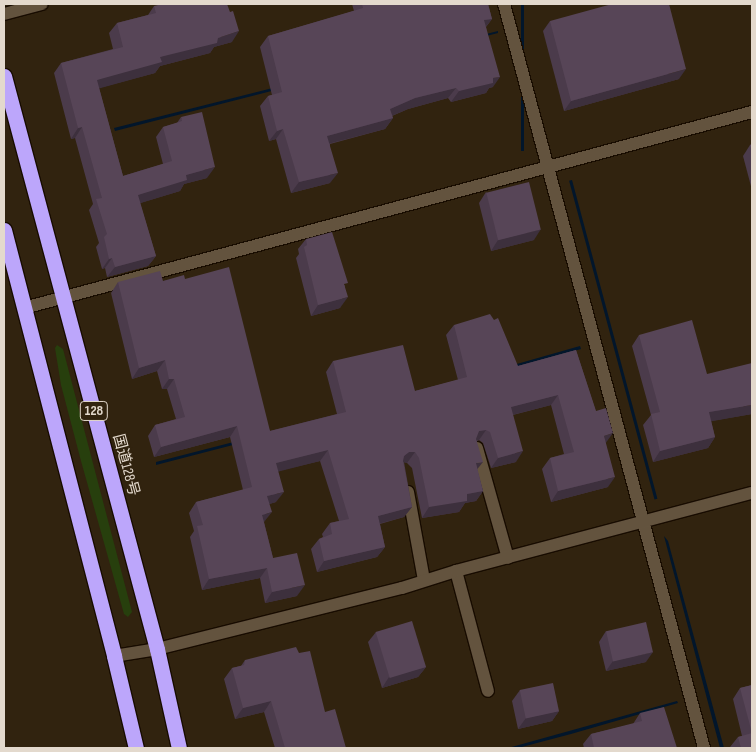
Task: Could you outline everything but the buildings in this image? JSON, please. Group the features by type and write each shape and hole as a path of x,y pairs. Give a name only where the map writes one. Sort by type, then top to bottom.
{"highway":[{"name":"国道128号","path":"4,76 157,648 179,748"},
{"path":"4,230 136,748"}],"street":[{"path":"4,14 42,4"},
{"path":"504,4 704,748"},
{"path":"24,308 752,112"},
{"path":"477,448 508,558"},
{"path":"406,479 424,580"},
{"path":"114,656 157,648 402,588 456,571 752,493"},
{"path":"456,571 488,692"}],"green space":[{"path":"57,345 63,349 132,612 128,617 124,614 61,385 55,348"}],"water":[{"path":"521,4 524,4 524,151 521,151"},
{"path":"498,31 498,33 115,131 114,128"},
{"path":"572,180 657,499 655,500 569,181"},
{"path":"580,346 581,349 336,418 156,465 156,462 335,416"},
{"path":"664,536 668,541 724,748 720,748"},
{"path":"677,701 678,703 571,734 518,748 508,748"}]}
